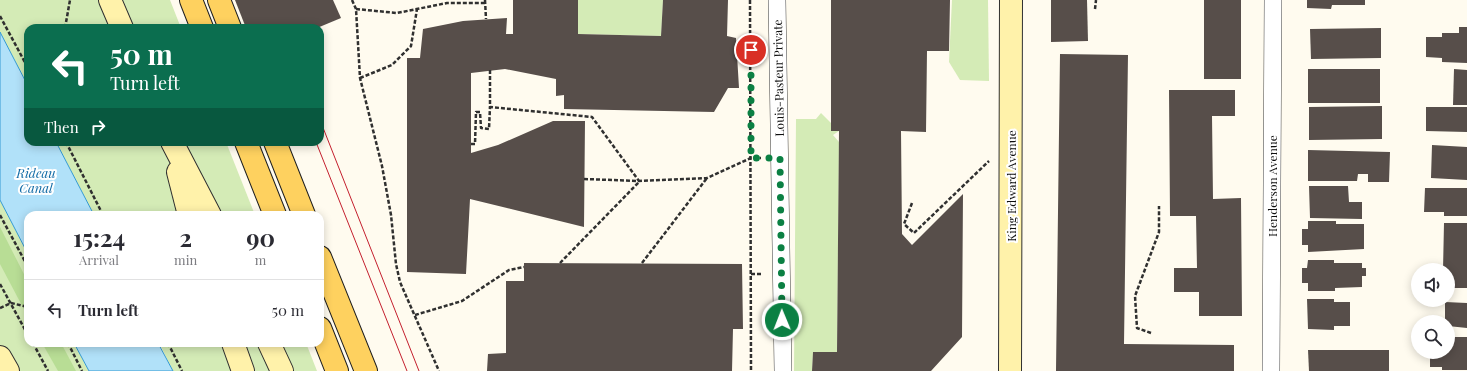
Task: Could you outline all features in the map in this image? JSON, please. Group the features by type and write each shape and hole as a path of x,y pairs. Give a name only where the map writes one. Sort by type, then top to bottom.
{"main road":[{"path":"110,0 120,24"},
{"path":"191,0 200,24"},
{"path":"219,0 228,24"},
{"name":"King Edward Avenue","path":"1010,371 1011,0"},
{"path":"172,146 188,211"},
{"path":"173,146 208,211"},
{"path":"248,146 273,211"},
{"path":"277,146 302,211"},
{"path":"324,267 366,371"},
{"path":"324,338 337,371"},
{"path":"234,347 243,371"},
{"path":"271,347 282,371"},
{"path":"0,357 8,371"}],"street":[{"name":"Louis-Pasteur Private","path":"778,0 783,371"},
{"name":"Henderson Avenue","path":"1271,371 1273,0"}],"path":[{"path":"66,24 70,0"},
{"path":"352,0 356,9 360,78 382,166 391,215 396,264 400,282 439,371"},
{"path":"750,0 751,371"},
{"path":"1095,10 1096,0"},
{"path":"356,9 397,13 447,4 486,1 486,19"},
{"path":"360,78 392,65 411,46 417,9"},
{"path":"0,16 24,61"},
{"path":"471,144 475,144 476,112 480,112 481,128 489,129 490,70"},
{"path":"490,107 592,117 639,181"},
{"path":"68,146 101,211"},
{"path":"584,178 639,181 707,178 751,158 780,158"},
{"path":"912,203 904,224 914,233 988,161"},
{"path":"642,263 707,178"},
{"path":"560,263 639,181"},
{"path":"1151,333 1137,328 1135,296 1159,232 1159,206"},
{"path":"0,215 24,260"},
{"path":"415,315 462,301 509,270 524,267"},
{"path":"0,284 24,327"},
{"path":"0,308 10,303 24,306"},
{"path":"35,347 48,371"},
{"path":"70,347 82,371"},
{"path":"170,347 182,371"}],"green space":[{"path":"0,0 170,0 179,24 24,24 24,78 0,32"},
{"path":"578,0 663,0 661,36 578,34"},
{"path":"952,0 988,0 989,81 960,80 949,62"},
{"path":"821,113 839,131 833,135 839,142 837,352 813,352 812,371 794,371 796,119 816,119"},
{"path":"58,146 228,146 253,211 92,211"},
{"path":"0,200 24,246 24,347 76,347 89,371 0,371"},
{"path":"0,227 24,274 24,309 0,264"},
{"path":"44,347 63,347 76,371 58,371"},
{"path":"161,347 308,347 317,371 173,371"}],"water":[{"name":"Rideau Canal","path":"0,32 24,78 24,146 58,146 92,211 24,211 24,246 0,200"},
{"path":"76,347 160,347 173,371 89,371"}],"building":[{"path":"235,0 333,0 341,18 324,25 244,24"},
{"path":"513,0 578,0 578,34 661,36 663,0 728,0 727,36 736,38 739,88 728,88 714,112 564,109 564,95 556,96 556,79 505,69 471,73 471,153 498,145 553,121 585,121 584,227 470,199 466,274 407,272 407,58 420,58 423,29 463,21 507,18 506,34 513,34"},
{"path":"831,0 950,0 949,51 927,51 926,132 901,131 902,234 912,245 963,194 962,337 931,371 812,371 813,352 837,352 839,131 831,131"},
{"path":"1051,0 1087,0 1088,41 1051,42"},
{"path":"1204,0 1241,0 1241,79 1204,79"},
{"path":"1307,0 1365,0 1365,5 1332,5 1331,9 1307,8"},
{"path":"1459,27 1467,27 1467,63 1442,62 1442,58 1426,57 1426,37 1442,37 1442,33 1459,33"},
{"path":"1381,28 1381,58 1311,59 1310,29"},
{"path":"1060,54 1128,55 1124,344 1234,345 1234,371 1056,371"},
{"path":"1308,69 1380,69 1380,103 1308,103"},
{"path":"1454,69 1467,70 1467,105 1453,105"},
{"path":"1169,90 1235,90 1235,116 1212,116 1213,199 1241,198 1242,316 1199,316 1199,292 1174,292 1174,268 1197,268 1196,216 1170,216"},
{"path":"1382,106 1382,139 1309,140 1309,107"},
{"path":"1426,107 1467,107 1467,132 1426,131"},
{"path":"1432,145 1467,147 1467,180 1431,178"},
{"path":"1308,150 1390,152 1389,182 1368,182 1368,174 1358,174 1357,181 1308,181"},
{"path":"1309,186 1348,186 1349,202 1362,202 1362,219 1310,218"},
{"path":"1425,188 1467,188 1467,216 1444,216 1444,212 1424,212"},
{"path":"1308,221 1336,221 1336,224 1364,224 1364,249 1308,252 1308,245 1302,245 1302,229 1308,229"},
{"path":"1444,223 1467,223 1467,288 1455,288 1455,263 1443,263"},
{"path":"1308,260 1334,260 1334,263 1362,263 1362,268 1366,268 1366,276 1362,276 1362,287 1335,288 1335,291 1308,291 1308,283 1302,283 1302,268 1307,268"},
{"path":"524,263 742,264 743,329 733,329 732,371 487,371 488,354 506,353 506,281 524,281"},
{"path":"1307,299 1334,299 1334,302 1350,302 1350,326 1334,326 1334,330 1308,329"},
{"path":"1455,302 1467,303 1467,328 1455,327 1455,315 1445,315 1445,307 1455,307"},
{"path":"1455,337 1467,337 1467,370 1442,370 1442,367 1430,367 1430,359 1455,359"},
{"path":"1308,350 1389,350 1389,371 1309,371"}],"tram line":[{"path":"324,130 419,371"},
{"path":"318,146 407,371"}],"route":[{"path":"751,50 751,158 780,158 779,199 782,320"}]}
